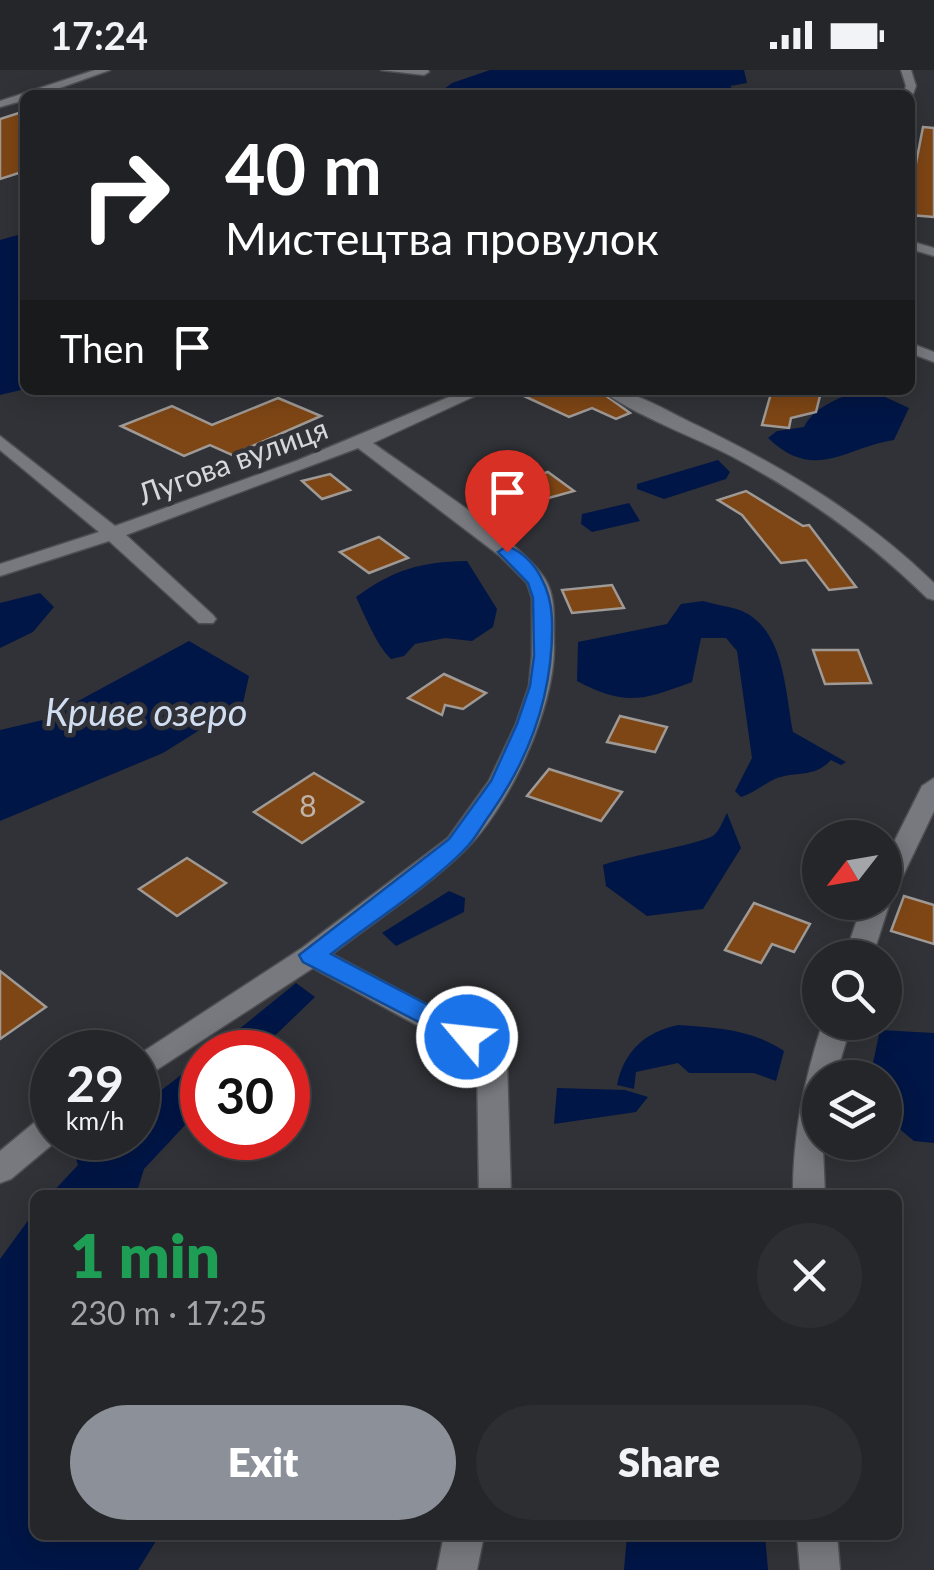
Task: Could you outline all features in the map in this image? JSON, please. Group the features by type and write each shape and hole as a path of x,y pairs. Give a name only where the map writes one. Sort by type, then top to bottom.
{"street":[{"path":"46,90 105,70"},
{"path":"386,70 424,72"},
{"path":"906,70 914,89"},
{"name":"Лугова вулиця","path":"0,570 114,535 362,443 469,395"},
{"path":"620,395 755,461 826,502 875,537 934,594"},
{"path":"0,440 114,535 206,619"},
{"path":"160,1055 312,955 457,844 508,768 540,686 544,656 542,598 536,581 507,552 362,443"},
{"path":"902,851 934,786"},
{"path":"312,955 482,1048 492,1062 495,1190"},
{"path":"0,1170 30,1145"},
{"path":"809,1160 809,1190"},
{"path":"457,1570 463,1540"},
{"path":"817,1540 820,1570"}],"water":[{"path":"490,70 744,70 747,83 730,86 734,90 443,90"},
{"path":"20,234 20,390 0,395 0,240"},
{"path":"847,395 881,395 909,408 894,440 831,458 801,458 768,438 777,431 804,427 834,400"},
{"path":"718,460 730,472 726,479 664,499 637,489 637,484"},
{"path":"629,503 640,521 592,532 581,524 582,514"},
{"path":"467,561 497,609 493,627 472,641 445,638 415,644 404,656 391,659 376,639 356,597 408,569"},
{"path":"40,593 54,607 33,632 0,648 0,603"},
{"path":"703,601 742,611 767,632 781,664 793,732 846,762 841,765 831,760 812,772 777,778 741,797 735,791 752,758 737,651 726,638 701,638 692,682 660,693 622,697 577,681 578,642 667,624 681,604"},
{"name":"Криве озеро","path":"189,641 249,676 243,703 163,753 0,821 0,730 43,720"},
{"path":"727,813 741,848 703,909 647,916 606,886 603,865 708,838 716,833"},
{"path":"449,891 465,898 464,912 396,946 382,933"},
{"path":"296,983 315,997 281,1030 238,1030"},
{"path":"678,1025 733,1031 772,1044 784,1051 776,1081 754,1073 689,1073 678,1063 636,1072 634,1089 617,1085 625,1062 638,1045"},
{"path":"902,1031 934,1033 934,1143 914,1141 902,1131 902,1060 874,1060 878,1040 902,1040"},
{"path":"180,1076 180,1131 160,1152 160,1091"},
{"path":"557,1088 625,1090 648,1097 636,1112 554,1124"},
{"path":"76,1160 152,1160 144,1169 138,1190 55,1190 78,1165"},
{"path":"30,1218 30,1540 156,1540 138,1570 0,1570 0,1259"},
{"path":"627,1540 765,1540 768,1570 624,1570"}],"building":[{"path":"20,113 20,173 0,179 0,119"},
{"path":"923,127 934,128 934,217 915,215 915,168"},
{"path":"522,395 605,395 630,413 616,419 592,408 569,417"},
{"path":"771,395 820,395 816,412 791,418 789,428 762,425"},
{"path":"278,398 321,416 232,455 210,445 184,456 121,426 172,406 212,425"},
{"path":"548,472 574,491 538,501 512,483"},
{"path":"330,474 350,490 322,499 302,481"},
{"path":"746,491 803,526 809,525 856,587 829,590 806,560 781,563 742,515 718,500"},
{"path":"379,537 408,558 369,573 340,552"},
{"path":"612,585 624,608 572,613 562,590"},
{"path":"813,650 858,650 871,683 825,684"},
{"path":"444,674 486,693 463,709 445,705 442,715 408,698"},
{"path":"620,716 667,727 655,752 607,742"},
{"path":"549,769 622,792 601,821 527,796"},
{"path":"314,773 363,802 302,843 254,812"},
{"path":"187,858 226,883 177,916 139,889"},
{"path":"904,896 934,905 934,944 891,931 895,920 902,920"},
{"path":"754,903 810,924 794,952 772,944 761,963 725,950"},
{"path":"0,971 46,1007 0,1039"}],"route":[{"path":"467,1037 312,955 457,844 501,782 528,724 544,656 542,598 536,581 507,552"}]}
